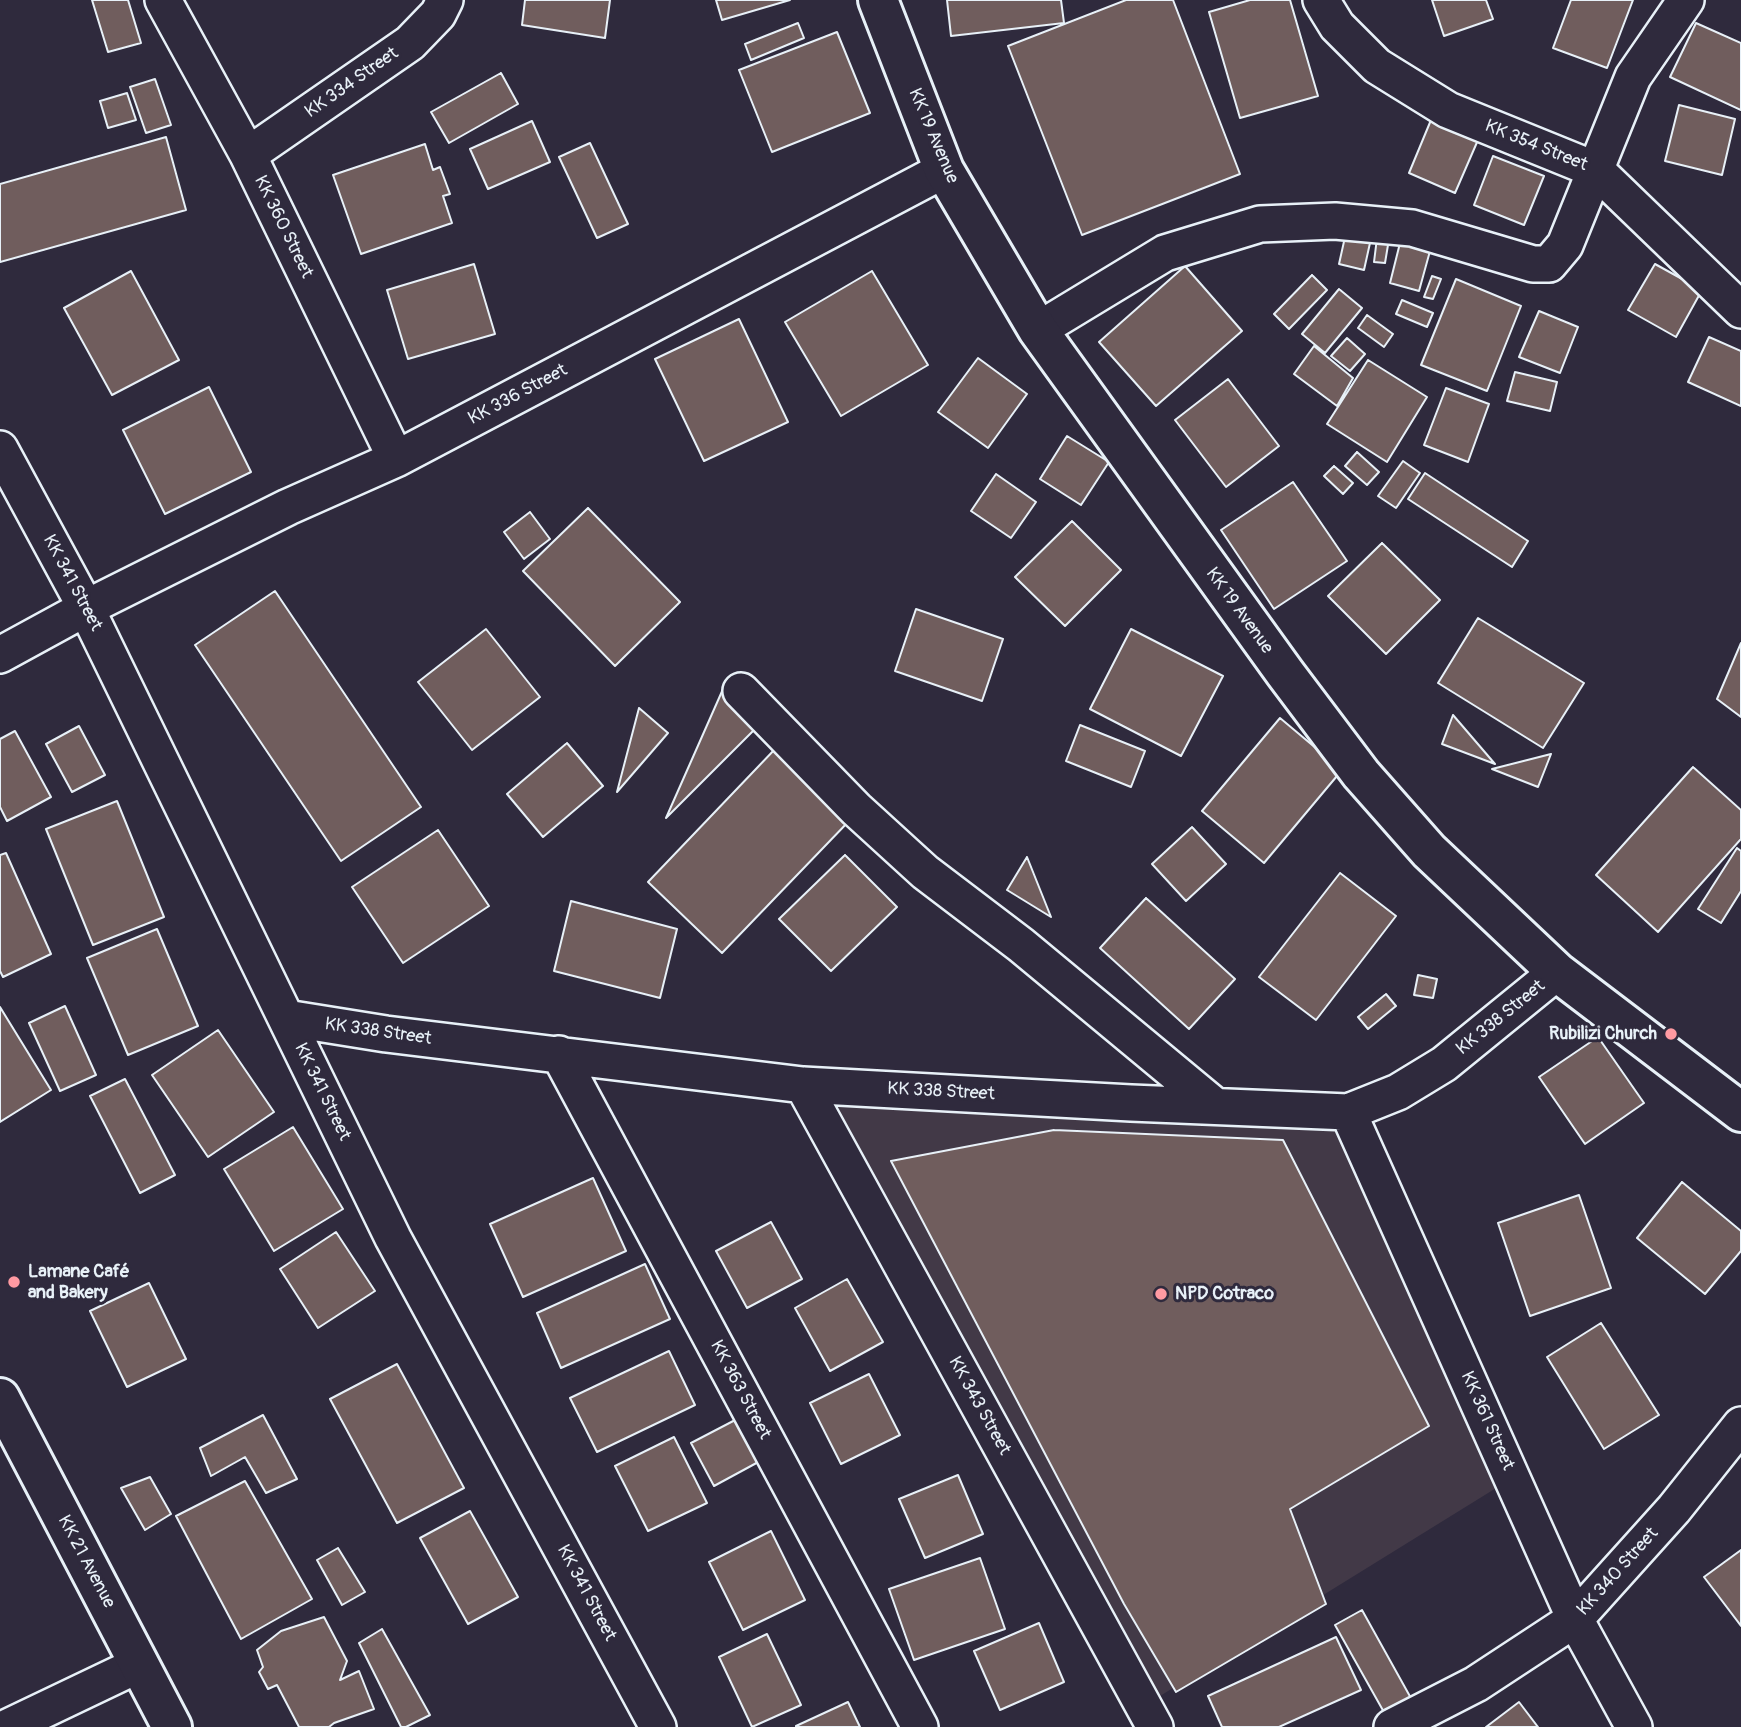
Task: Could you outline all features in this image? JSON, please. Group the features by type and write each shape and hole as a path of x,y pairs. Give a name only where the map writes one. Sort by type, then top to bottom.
{"street":[{"name":"KK 360 Street","path":"163,0 248,155 396,459"},
{"name":"KK 334 Street","path":"248,155 410,43 438,14 445,0"},
{"name":"KK 19 Avenue","path":"878,0 944,170 1038,330 1361,774 1429,851 1557,972 1741,1112"},
{"name":"KK 354 Street","path":"1321,0 1337,26 1377,66 1448,110 1596,170 1741,310"},
{"path":"1038,330 1166,253 1260,224 1335,221 1412,228 1533,264 1549,264 1565,246 1633,77 1686,0"},
{"name":"KK 336 Street","path":"0,655 86,608 288,507 396,459 944,170"},
{"name":"KK 341 Street","path":"0,449 86,608 393,1238 658,1727"},
{"path":"741,691 856,809 925,872 1021,945 1215,1106"},
{"name":"KK 338 Street","path":"286,1018 386,1034 803,1085 1348,1112 1398,1092 1444,1064 1557,972"},
{"name":"KK 363 Street","path":"559,1054 920,1727"},
{"name":"KK 343 Street","path":"803,1085 1155,1727"},
{"name":"KK 361 Street","path":"1348,1112 1575,1619 1634,1727"},
{"name":"KK 21 Avenue","path":"0,1398 172,1727"},
{"name":"KK 340 Street","path":"1392,1727 1476,1684 1575,1619 1674,1509 1741,1425"},
{"path":"8,1727 140,1664"}],"shaded area":[{"name":"NPD Cotraco","path":"824,1096 1348,1112 1501,1485 1160,1696"}],"building":[{"path":"92,0 128,0 141,43 108,52"},
{"path":"525,0 610,0 605,38 522,25"},
{"path":"716,0 790,0 722,20"},
{"path":"947,0 1061,0 1064,23 951,36"},
{"path":"1126,0 1173,0 1240,174 1082,235 1008,46"},
{"path":"1250,0 1290,0 1318,96 1240,118 1209,12"},
{"path":"1432,0 1486,0 1493,19 1444,36"},
{"path":"1571,0 1633,0 1607,68 1553,48"},
{"path":"798,23 804,38 751,60 745,44"},
{"path":"1696,23 1741,43 1741,110 1670,77"},
{"path":"837,32 870,113 772,152 739,70"},
{"path":"501,73 518,104 449,143 431,112"},
{"path":"155,79 171,125 146,133 130,87"},
{"path":"127,93 136,120 108,128 100,101"},
{"path":"1679,105 1735,119 1722,175 1665,161"},
{"path":"1431,120 1478,140 1455,193 1409,173"},
{"path":"532,121 550,162 488,189 470,149"},
{"path":"166,137 186,210 0,262 0,184"},
{"path":"590,143 628,224 597,238 559,157"},
{"path":"425,144 433,170 440,167 450,194 443,196 452,223 361,254 333,175"},
{"path":"1493,156 1544,176 1524,225 1474,205"},
{"path":"1347,228 1372,234 1364,270 1339,264"},
{"path":"1377,238 1389,239 1385,263 1374,262"},
{"path":"1400,243 1430,251 1419,291 1390,283"},
{"path":"474,264 495,334 408,359 387,290"},
{"path":"1655,264 1702,290 1676,337 1628,310"},
{"path":"1185,266 1242,331 1156,406 1099,342"},
{"path":"131,271 179,360 112,395 64,308"},
{"path":"872,271 928,365 841,416 785,322"},
{"path":"1312,275 1327,290 1289,329 1274,314"},
{"path":"1432,276 1441,279 1433,299 1424,297"},
{"path":"1456,279 1521,306 1487,391 1421,365"},
{"path":"1339,289 1362,308 1325,353 1302,334"},
{"path":"1402,300 1433,313 1427,327 1396,314"},
{"path":"1539,311 1578,327 1560,373 1519,357"},
{"path":"1367,315 1393,334 1384,347 1358,328"},
{"path":"739,319 788,422 704,461 655,359"},
{"path":"1709,337 1741,351 1741,406 1688,382"},
{"path":"1347,338 1365,354 1350,371 1331,356"},
{"path":"1314,346 1353,378 1337,406 1294,374"},
{"path":"978,358 1027,394 988,448 938,412"},
{"path":"1368,360 1427,397 1387,462 1327,424"},
{"path":"1515,372 1557,382 1550,411 1507,401"},
{"path":"1228,379 1279,446 1226,487 1175,420"},
{"path":"209,387 251,472 165,514 123,430"},
{"path":"1446,388 1489,404 1468,462 1424,445"},
{"path":"1067,436 1109,462 1081,505 1040,479"},
{"path":"1357,452 1379,472 1367,485 1345,466"},
{"path":"1403,461 1420,473 1396,508 1378,496"},
{"path":"1334,466 1353,483 1343,494 1324,476"},
{"path":"1425,473 1528,541 1512,567 1408,499"},
{"path":"996,474 1036,502 1011,538 971,511"},
{"path":"1293,482 1347,561 1274,609 1221,530"},
{"path":"588,508 680,602 615,666 523,571"},
{"path":"530,512 550,539 524,559 504,532"},
{"path":"1072,521 1121,570 1065,626 1015,577"},
{"path":"1382,543 1440,600 1386,654 1328,596"},
{"path":"275,591 421,807 341,861 195,645"},
{"path":"916,609 1003,639 982,701 895,671"},
{"path":"1478,618 1584,683 1543,748 1438,683"},
{"path":"486,629 540,697 472,750 418,682"},
{"path":"1131,629 1223,676 1181,756 1090,709"},
{"path":"1741,643 1741,717 1717,699"},
{"path":"727,680 766,718 666,818"},
{"path":"639,708 668,733 617,792"},
{"path":"1453,715 1495,764 1442,744"},
{"path":"1280,718 1342,770 1264,863 1202,811"},
{"path":"1080,725 1145,751 1131,787 1066,761"},
{"path":"79,726 105,775 72,792 46,744"},
{"path":"15,731 51,797 7,821 0,807 0,739"},
{"path":"567,743 603,786 543,837 507,794"},
{"path":"776,748 850,820 722,953 648,882"},
{"path":"1551,754 1538,787 1492,769"},
{"path":"1693,767 1741,810 1741,839 1658,932 1596,875"},
{"path":"117,801 164,917 93,945 46,829"},
{"path":"1192,827 1226,864 1186,901 1152,864"},
{"path":"438,830 489,906 403,963 352,887"},
{"path":"1737,848 1741,851 1741,891 1721,923 1698,909"},
{"path":"6,853 51,954 3,977 0,971 0,855"},
{"path":"845,855 897,907 831,971 779,919"},
{"path":"1027,857 1051,917 1007,890"},
{"path":"1340,873 1396,916 1316,1020 1259,977"},
{"path":"1146,898 1235,979 1189,1029 1100,948"},
{"path":"571,901 677,929 660,998 554,971"},
{"path":"157,929 198,1026 128,1055 87,958"},
{"path":"1418,975 1437,979 1433,998 1414,995"},
{"path":"1386,994 1396,1006 1368,1029 1358,1017"},
{"path":"65,1006 96,1075 60,1091 29,1023"},
{"path":"0,1007 51,1090 0,1122"},
{"path":"218,1030 274,1112 208,1157 152,1075"},
{"path":"1598,1037 1644,1103 1585,1144 1539,1077"},
{"path":"125,1079 175,1175 140,1193 90,1096"},
{"path":"293,1127 343,1209 274,1251 224,1169"},
{"name":"NPD Cotraco","path":"1054,1130 1283,1140 1429,1426 1290,1509 1326,1604 1176,1692 1124,1604 891,1161"},
{"path":"593,1178 626,1251 523,1297 490,1224"},
{"path":"1682,1182 1741,1231 1741,1251 1705,1294 1637,1238"},
{"path":"1579,1195 1611,1288 1530,1316 1498,1223"},
{"path":"771,1222 802,1279 747,1308 716,1251"},
{"path":"336,1232 375,1291 318,1328 280,1269"},
{"path":"645,1264 670,1319 561,1368 537,1313"},
{"path":"847,1279 883,1342 830,1371 795,1308"},
{"path":"149,1283 186,1359 127,1387 90,1311"},
{"path":"1601,1323 1659,1415 1604,1449 1547,1357"},
{"path":"669,1351 695,1405 597,1452 570,1398"},
{"path":"397,1364 464,1488 397,1523 330,1399"},
{"path":"869,1374 900,1435 841,1464 810,1403"},
{"path":"263,1415 297,1479 266,1493 245,1457 211,1476 200,1448"},
{"path":"739,1418 762,1460 714,1486 691,1443"},
{"path":"674,1437 707,1503 648,1531 615,1466"},
{"path":"958,1475 983,1534 925,1558 899,1499"},
{"path":"150,1477 171,1514 145,1530 121,1488"},
{"path":"245,1481 312,1599 241,1639 176,1516"},
{"path":"470,1511 518,1597 468,1624 420,1538"},
{"path":"771,1531 805,1600 743,1630 709,1562"},
{"path":"338,1548 365,1592 342,1605 317,1560"},
{"path":"1741,1550 1741,1626 1704,1577"},
{"path":"980,1558 1005,1629 914,1660 889,1589"},
{"path":"1362,1610 1412,1700 1385,1714 1335,1625"},
{"path":"324,1617 347,1661 340,1680 359,1671 374,1709 329,1727 299,1727 277,1685 268,1689 259,1672 263,1667 257,1650 281,1631"},
{"path":"1039,1623 1064,1682 1000,1710 974,1651"},
{"path":"382,1629 430,1715 406,1727 401,1727 359,1643"},
{"path":"767,1634 801,1705 752,1727 719,1657"},
{"path":"1336,1637 1361,1690 1279,1727 1222,1727 1208,1696"},
{"path":"848,1702 860,1727 796,1727 796,1726"},
{"path":"1519,1702 1538,1727 1486,1727"}],"place":[{"name":"Rubilizi Church","path":"1671,1034"},
{"name":"Lamane Café and Bakery","path":"14,1282"},
{"name":"NPD Cotraco","path":"1161,1294"}]}
